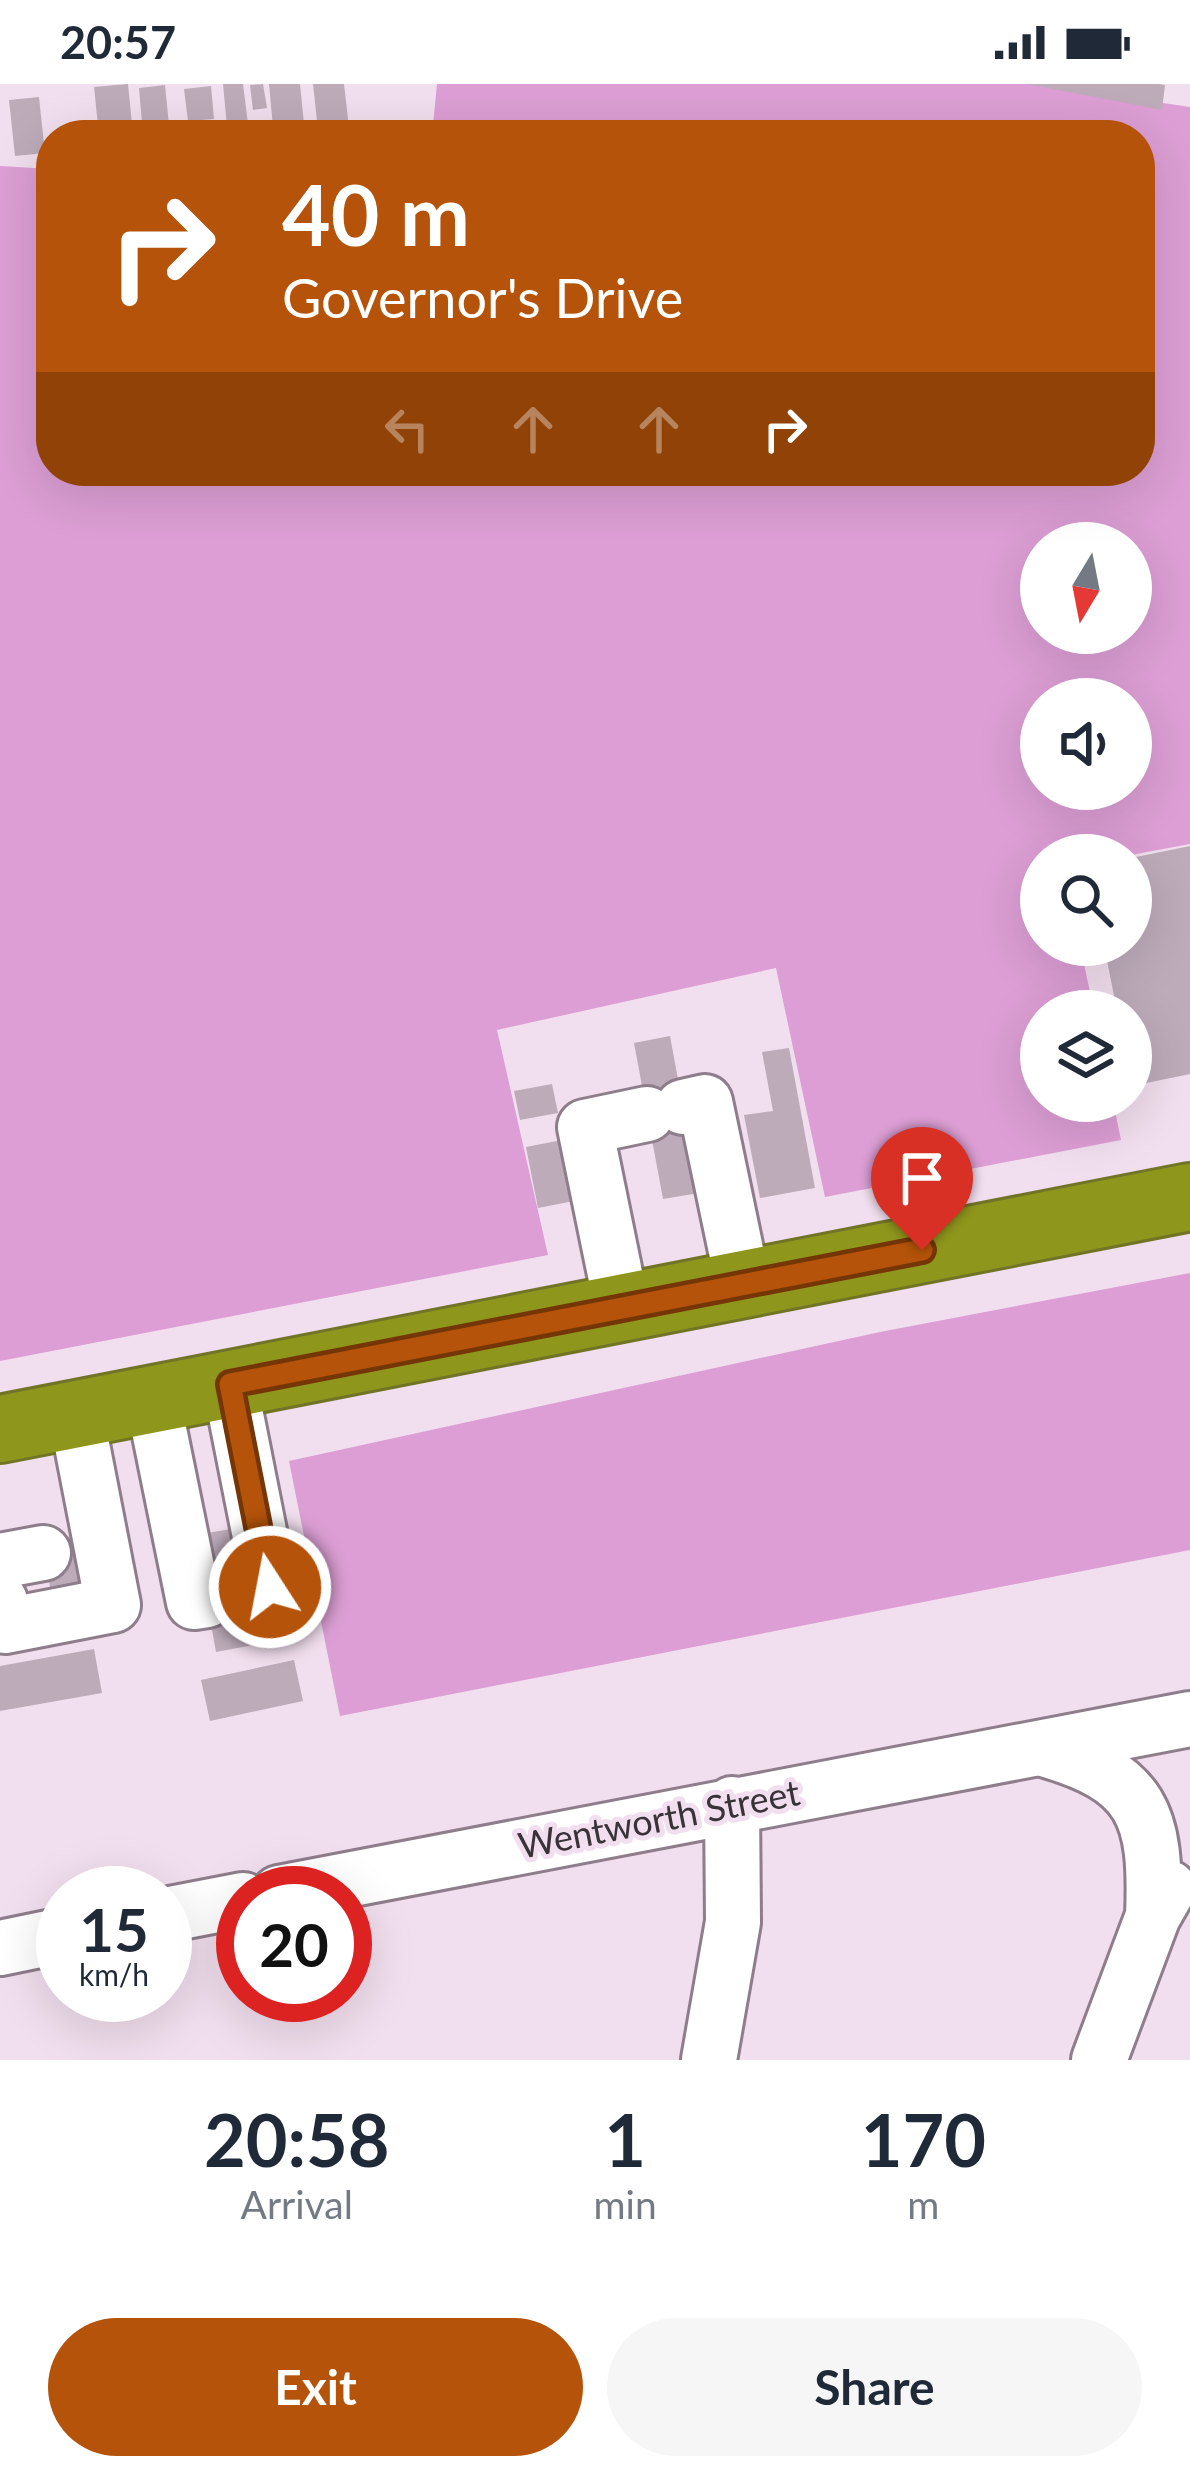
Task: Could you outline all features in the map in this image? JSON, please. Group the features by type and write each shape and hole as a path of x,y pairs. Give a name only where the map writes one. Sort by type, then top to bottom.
{"highway":[{"path":"0,1429 1190,1197"}],"street":[{"path":"622,1308 585,1127 706,1102 743,1284"},
{"path":"153,1400 194,1602 270,1587 230,1384"},
{"path":"0,1601 5,1626 113,1605 56,1550 76,1414"},
{"name":"Wentworth Street","path":"372,1875 1190,1719"},
{"name":"Wentworth Street","path":"1040,1748 1090,1762 1121,1786 1145,1816 1156,1855 1153,1916"},
{"path":"709,2060 733,1922 732,1804"},
{"path":"1099,2060 1153,1916 1190,1856"},
{"path":"0,1948 36,1941"}],"shaded area":[{"path":"437,84 1034,84 1190,107 1190,844 1152,851 1152,834 1020,834 1020,966 1084,966 1090,990 1020,990 1020,1122 1117,1122 1121,1140 825,1197 776,968 497,1030 548,1255 0,1361 0,166 36,168 36,486 1155,486 1155,120 433,120"},
{"path":"1190,1273 1190,1550 340,1716 289,1461 880,1332"}],"building":[{"path":"128,84 132,120 97,120 94,87"},
{"path":"223,84 243,84 248,120 226,120"},
{"path":"263,84 267,108 253,110 250,85"},
{"path":"269,84 300,84 304,120 272,120"},
{"path":"313,84 344,84 348,120 317,120"},
{"path":"1027,84 1159,84 1165,85 1162,110"},
{"path":"165,85 168,120 142,120 139,88"},
{"path":"211,86 214,119 188,120 184,89"},
{"path":"39,97 41,120 36,120 36,154 15,156 9,100"},
{"path":"1190,846 1190,1074 1152,1082 1152,990 1113,990 1108,966 1152,966 1152,854"},
{"path":"670,1036 699,1193 663,1199 634,1043"},
{"path":"789,1048 815,1188 760,1198 744,1115 773,1111 762,1052"},
{"path":"552,1084 558,1113 520,1120 514,1091"},
{"path":"567,1139 579,1200 538,1208 526,1147"},
{"path":"231,1529 253,1645 216,1652 195,1535"},
{"path":"78,1535 91,1604 55,1611 41,1542"},
{"path":"94,1649 102,1693 0,1711 0,1666"},
{"path":"294,1660 303,1701 210,1721 201,1680"}],"route":[{"path":"270,1587 230,1384 922,1250"}]}
